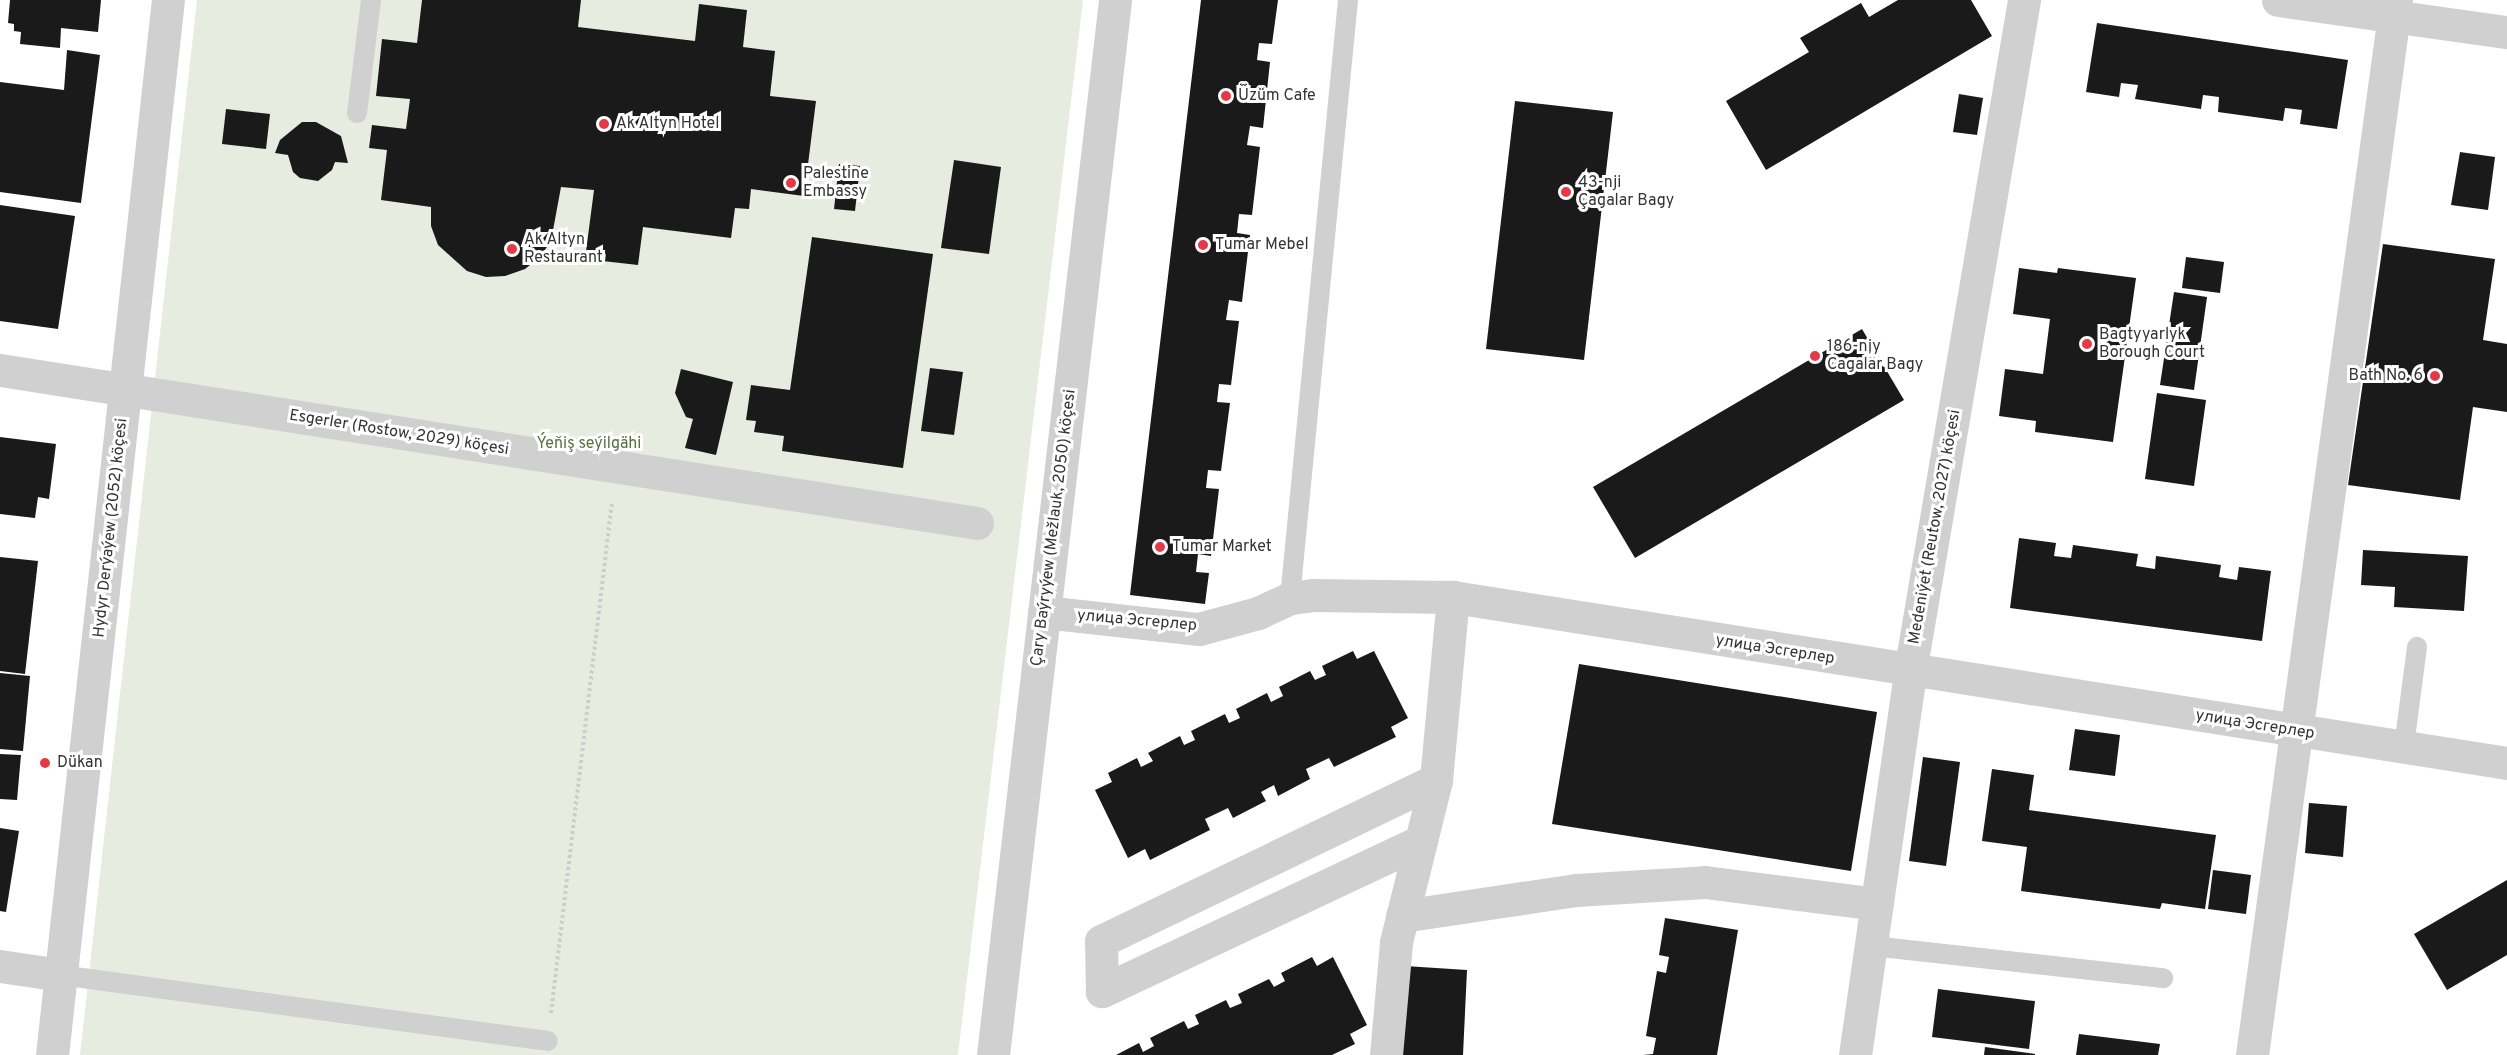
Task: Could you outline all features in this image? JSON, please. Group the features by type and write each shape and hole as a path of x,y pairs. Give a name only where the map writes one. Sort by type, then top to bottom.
{"street":[{"name":"Hydyr Derýaýew (2052) köçesi","path":"52,1055 168,0"},
{"name":"Çary Baýryýew (Mežlauk, 2050) köçesi","path":"993,1055 1115,0"},
{"name":"Medeniýet (Reutow, 2027) köçesi","path":"1855,1055 1910,672 2024,0"},
{"path":"2278,0 2394,9 2507,32"},
{"path":"2252,1055 2394,9"},
{"name":"Esgerler (Rostow, 2029) köçesi","path":"0,370 976,523"},
{"name":"улица Эсгерлер","path":"1044,612 1198,629 1258,613 1290,598 1352,593 1453,597 1910,672 2507,763"},
{"path":"1386,1055 1396,942 1436,780 1453,597"},
{"path":"1421,841 1102,991 1101,942 1436,780"},
{"path":"1402,916 1576,890 1705,882 1877,904"},
{"path":"0,966 60,975"}],"lane":[{"path":"357,113 371,0"},
{"path":"1290,598 1348,0"},
{"path":"2404,746 2417,647"},
{"path":"1872,946 2163,978"},
{"path":"60,975 548,1041"}],"path":[{"path":"548,1041 616,467"}],"green space":[{"name":"Ýeňiş seýilgähi","path":"197,0 1083,0 958,1055 80,1055"}],"building":[{"path":"10,0 101,0 98,32 61,28 60,48 20,44 21,32 14,31 14,24 8,23"},
{"path":"422,0 581,0 578,27 695,41 699,4 747,10 743,47 775,51 770,96 816,101 804,196 751,189 749,209 735,208 731,238 643,227 638,265 585,259 594,190 561,187 551,241 540,257 525,269 505,276 486,277 467,271 438,245 431,226 431,207 381,200 387,150 369,148 372,125 406,129 410,99 376,96 382,39 417,43"},
{"path":"1201,0 1278,0 1272,44 1259,43 1257,60 1270,62 1263,128 1250,126 1247,145 1260,147 1252,215 1239,214 1237,233 1250,235 1242,302 1229,300 1226,320 1239,321 1231,385 1219,384 1217,402 1230,403 1221,471 1208,470 1206,488 1219,489 1211,556 1198,554 1196,572 1209,573 1205,604 1130,595"},
{"path":"1898,0 1971,0 1992,36 1766,170 1726,101 1809,52 1800,38 1861,3 1869,17"},
{"path":"2097,23 2348,60 2337,129 2300,124 2302,110 2285,108 2283,121 2218,112 2219,97 2203,95 2201,109 2135,99 2138,85 2121,83 2119,97 2086,92"},
{"path":"67,50 100,55 81,203 0,192 0,82 64,90"},
{"path":"1959,94 1983,98 1977,135 1953,132"},
{"path":"1515,101 1613,112 1584,360 1486,349"},
{"path":"226,109 270,114 266,149 222,144"},
{"path":"302,122 316,122 341,136 348,163 335,162 332,170 318,181 300,178 293,172 288,155 275,153 280,140"},
{"path":"2460,152 2495,157 2488,210 2451,205"},
{"path":"954,160 1001,167 989,254 941,248"},
{"path":"839,164 860,166 855,211 834,209"},
{"path":"0,205 75,216 58,329 0,321"},
{"path":"812,237 933,254 903,468 782,451 784,436 754,432 756,421 746,420 751,385 790,390"},
{"name":"Bath No. 6","path":"2383,244 2495,259 2483,340 2507,344 2507,412 2473,407 2460,500 2348,485"},
{"path":"2186,257 2224,262 2220,293 2182,288"},
{"name":"Bagtyyarlyk Borough Court","path":"2019,268 2057,273 2058,268 2136,278 2113,442 2035,432 2036,421 1999,416 2005,369 2043,374 2050,319 2013,314"},
{"path":"2174,292 2207,297 2194,390 2160,385"},
{"path":"1862,329 1904,400 1635,558 1593,487"},
{"path":"930,368 963,372 954,435 921,431"},
{"path":"681,369 733,382 716,455 685,448 693,419 686,417 675,393"},
{"path":"2157,393 2206,400 2194,486 2145,479"},
{"path":"0,437 56,444 49,499 38,497 35,518 0,514"},
{"path":"2019,538 2056,543 2054,556 2071,558 2073,545 2138,554 2136,566 2155,569 2156,556 2221,565 2219,577 2237,580 2239,567 2271,571 2262,641 2010,608"},
{"path":"2363,550 2468,556 2464,611 2394,607 2395,587 2361,585"},
{"path":"0,557 38,561 25,674 0,671"},
{"path":"1353,651 1357,659 1374,651 1408,718 1391,727 1396,737 1334,767 1329,758 1306,769 1310,779 1278,796 1274,785 1261,792 1266,801 1233,818 1228,808 1205,819 1210,830 1150,860 1145,849 1128,858 1095,790 1112,782 1108,773 1137,758 1141,767 1153,761 1148,753 1180,736 1184,745 1195,740 1191,731 1225,714 1229,723 1240,718 1236,709 1267,693 1271,702 1283,696 1279,687 1310,671 1315,680 1326,675 1322,666"},
{"path":"1579,664 1877,712 1851,871 1552,824"},
{"path":"0,673 30,676 23,751 0,749"},
{"path":"2075,729 2120,735 2115,776 2069,770"},
{"path":"0,754 21,755 17,800 0,799"},
{"path":"1923,757 1960,762 1946,866 1909,861"},
{"path":"1992,769 2034,775 2029,810 2216,835 2205,909 2162,903 2160,909 2021,891 2027,847 1982,841"},
{"path":"2309,803 2347,806 2343,857 2305,853"},
{"path":"0,828 19,831 6,912 0,911"},
{"path":"2213,870 2251,875 2246,914 2208,909"},
{"path":"2507,880 2507,955 2447,990 2414,934"},
{"path":"1665,918 1738,930 1717,1055 1643,1055 1653,1054 1656,1038 1646,1036 1657,971 1666,973 1669,957 1659,955"},
{"path":"1312,957 1317,966 1333,957 1367,1025 1350,1034 1355,1044 1332,1055 1116,1055 1139,1043 1143,1052 1154,1046 1150,1038 1184,1021 1188,1029 1199,1024 1195,1015 1226,1000 1230,1008 1242,1003 1238,994 1269,979 1274,987 1285,981 1281,973"},
{"path":"1405,966 1467,970 1463,1055 1400,1055"},
{"path":"1938,989 2035,1001 2029,1049 1932,1037"},
{"path":"2079,1034 2160,1044 2158,1055 2076,1055"},
{"path":"1985,1047 2035,1054 2035,1055 1984,1055"}],"place":[{"name":"Üzüm Cafe","path":"1226,96"},
{"name":"Ak Altyn Hotel","path":"604,124"},
{"name":"Palestine Embassy","path":"791,183"},
{"name":"43-nji Çagalar Bagy","path":"1566,192"},
{"name":"Tumar Mebel","path":"1203,245"},
{"name":"Ak Altyn Restaurant","path":"512,249"},
{"name":"Bagtyyarlyk Borough Court","path":"2087,344"},
{"name":"186-njy Cagalar Bagy","path":"1815,356"},
{"name":"Bath No. 6","path":"2435,376"},
{"name":"Tumar Market","path":"1160,547"},
{"name":"Dükan","path":"45,763"}]}
